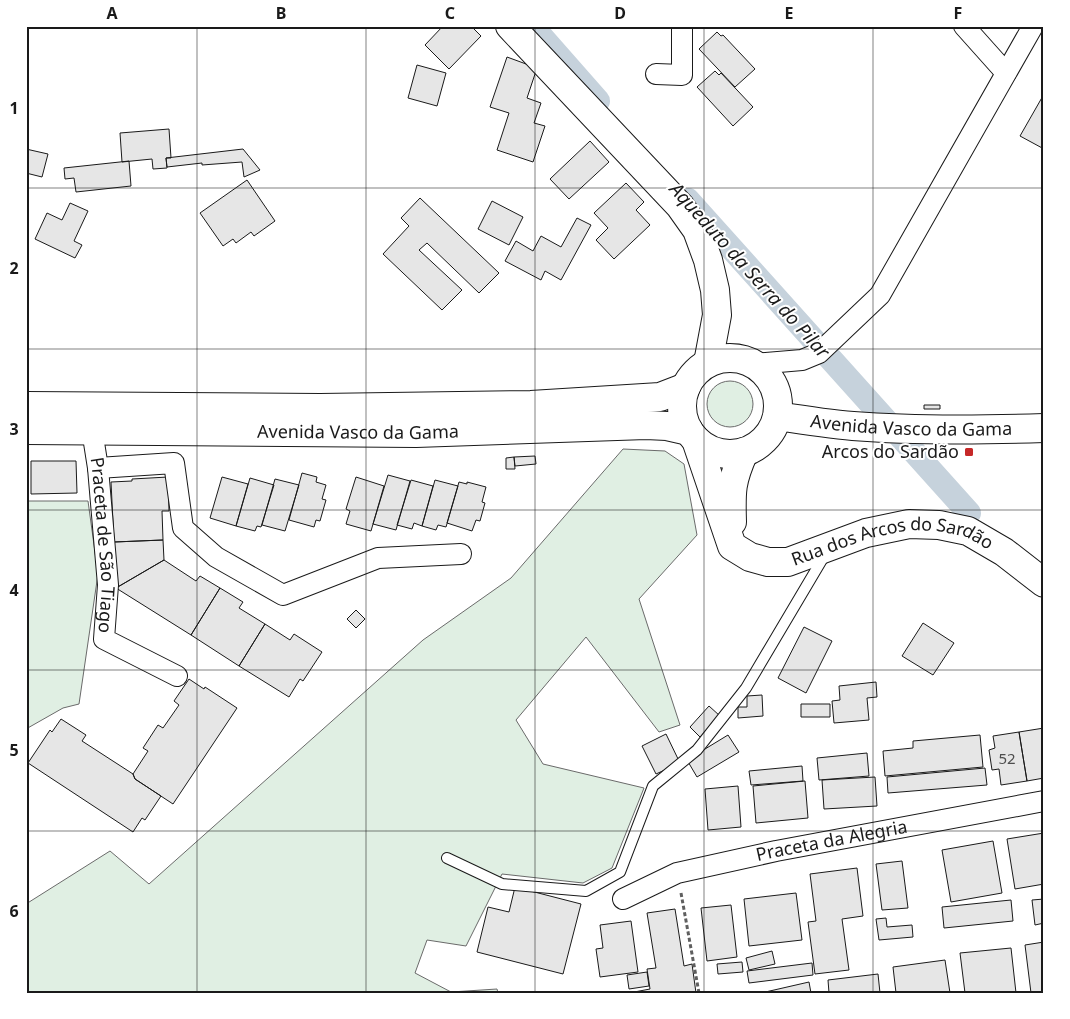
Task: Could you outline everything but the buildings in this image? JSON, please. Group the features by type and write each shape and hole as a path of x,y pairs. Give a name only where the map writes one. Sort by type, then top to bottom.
{"main road":[{"path":"510,26 680,206 697,230 708,260 716,298 717,315 708,362"},
{"path":"724,358 740,358 755,364 770,377 775,386 778,401 778,416 770,434 758,445 744,452 734,474 732,483 732,546 693,436 684,421 682,410 682,399 695,373 708,362 724,358"},
{"name":"Avenida Vasco da Gama","path":"26,406 320,408 531,405 660,397 686,388"},
{"name":"Avenida Vasco da Gama","path":"778,416 854,426 886,428 1044,428"},
{"name":"Avenida Vasco da Gama","path":"26,430 416,433 646,425 668,426 693,436 707,448 719,453 732,454 744,452"},
{"name":"Rua dos Arcos do Sardão","path":"732,546 750,557 768,562 788,562 866,534 909,524 938,525 968,531 1004,552 1044,583"}],"street":[{"path":"656,74 682,74 682,26"},
{"path":"964,26 1006,72"},
{"path":"755,364 802,360 819,353 880,295 1033,26"},
{"name":"Praceta de São Tiago","path":"92,430 98,468 108,585 104,639 178,676"},
{"path":"168,430 183,528 216,557 283,595 378,558 461,554"},
{"path":"98,468 174,463"},
{"name":"Praceta da Alegria","path":"624,899 677,873 776,851 1044,801"}],"lane":[{"path":"447,858 502,884 558,889 586,891 620,872 653,786 697,750 746,688 831,546"}],"path":[{"path":"677,873 699,993"}],"green space":[{"path":"730,381 743,385 749,391 753,404 749,417 743,423 730,427 717,423 711,417 707,404 711,391 717,385"},
{"path":"623,449 665,451 684,464 697,535 639,599 680,725 659,732 586,637 516,720 543,764 644,788 612,868 583,883 502,874 466,946 427,940 415,973 451,992 497,989 498,993 26,993 26,904 110,851 149,884 423,640 511,578"},
{"path":"26,501 88,501 98,574 79,704 63,708 26,729"}],"waterway":[{"name":"Aqueduto da Serra do Pilar","path":"532,26 598,101"},
{"name":"Aqueduto da Serra do Pilar","path":"688,200 969,513"}],"place":[{"name":"Arcos do Sardão","path":"969,452"}]}
